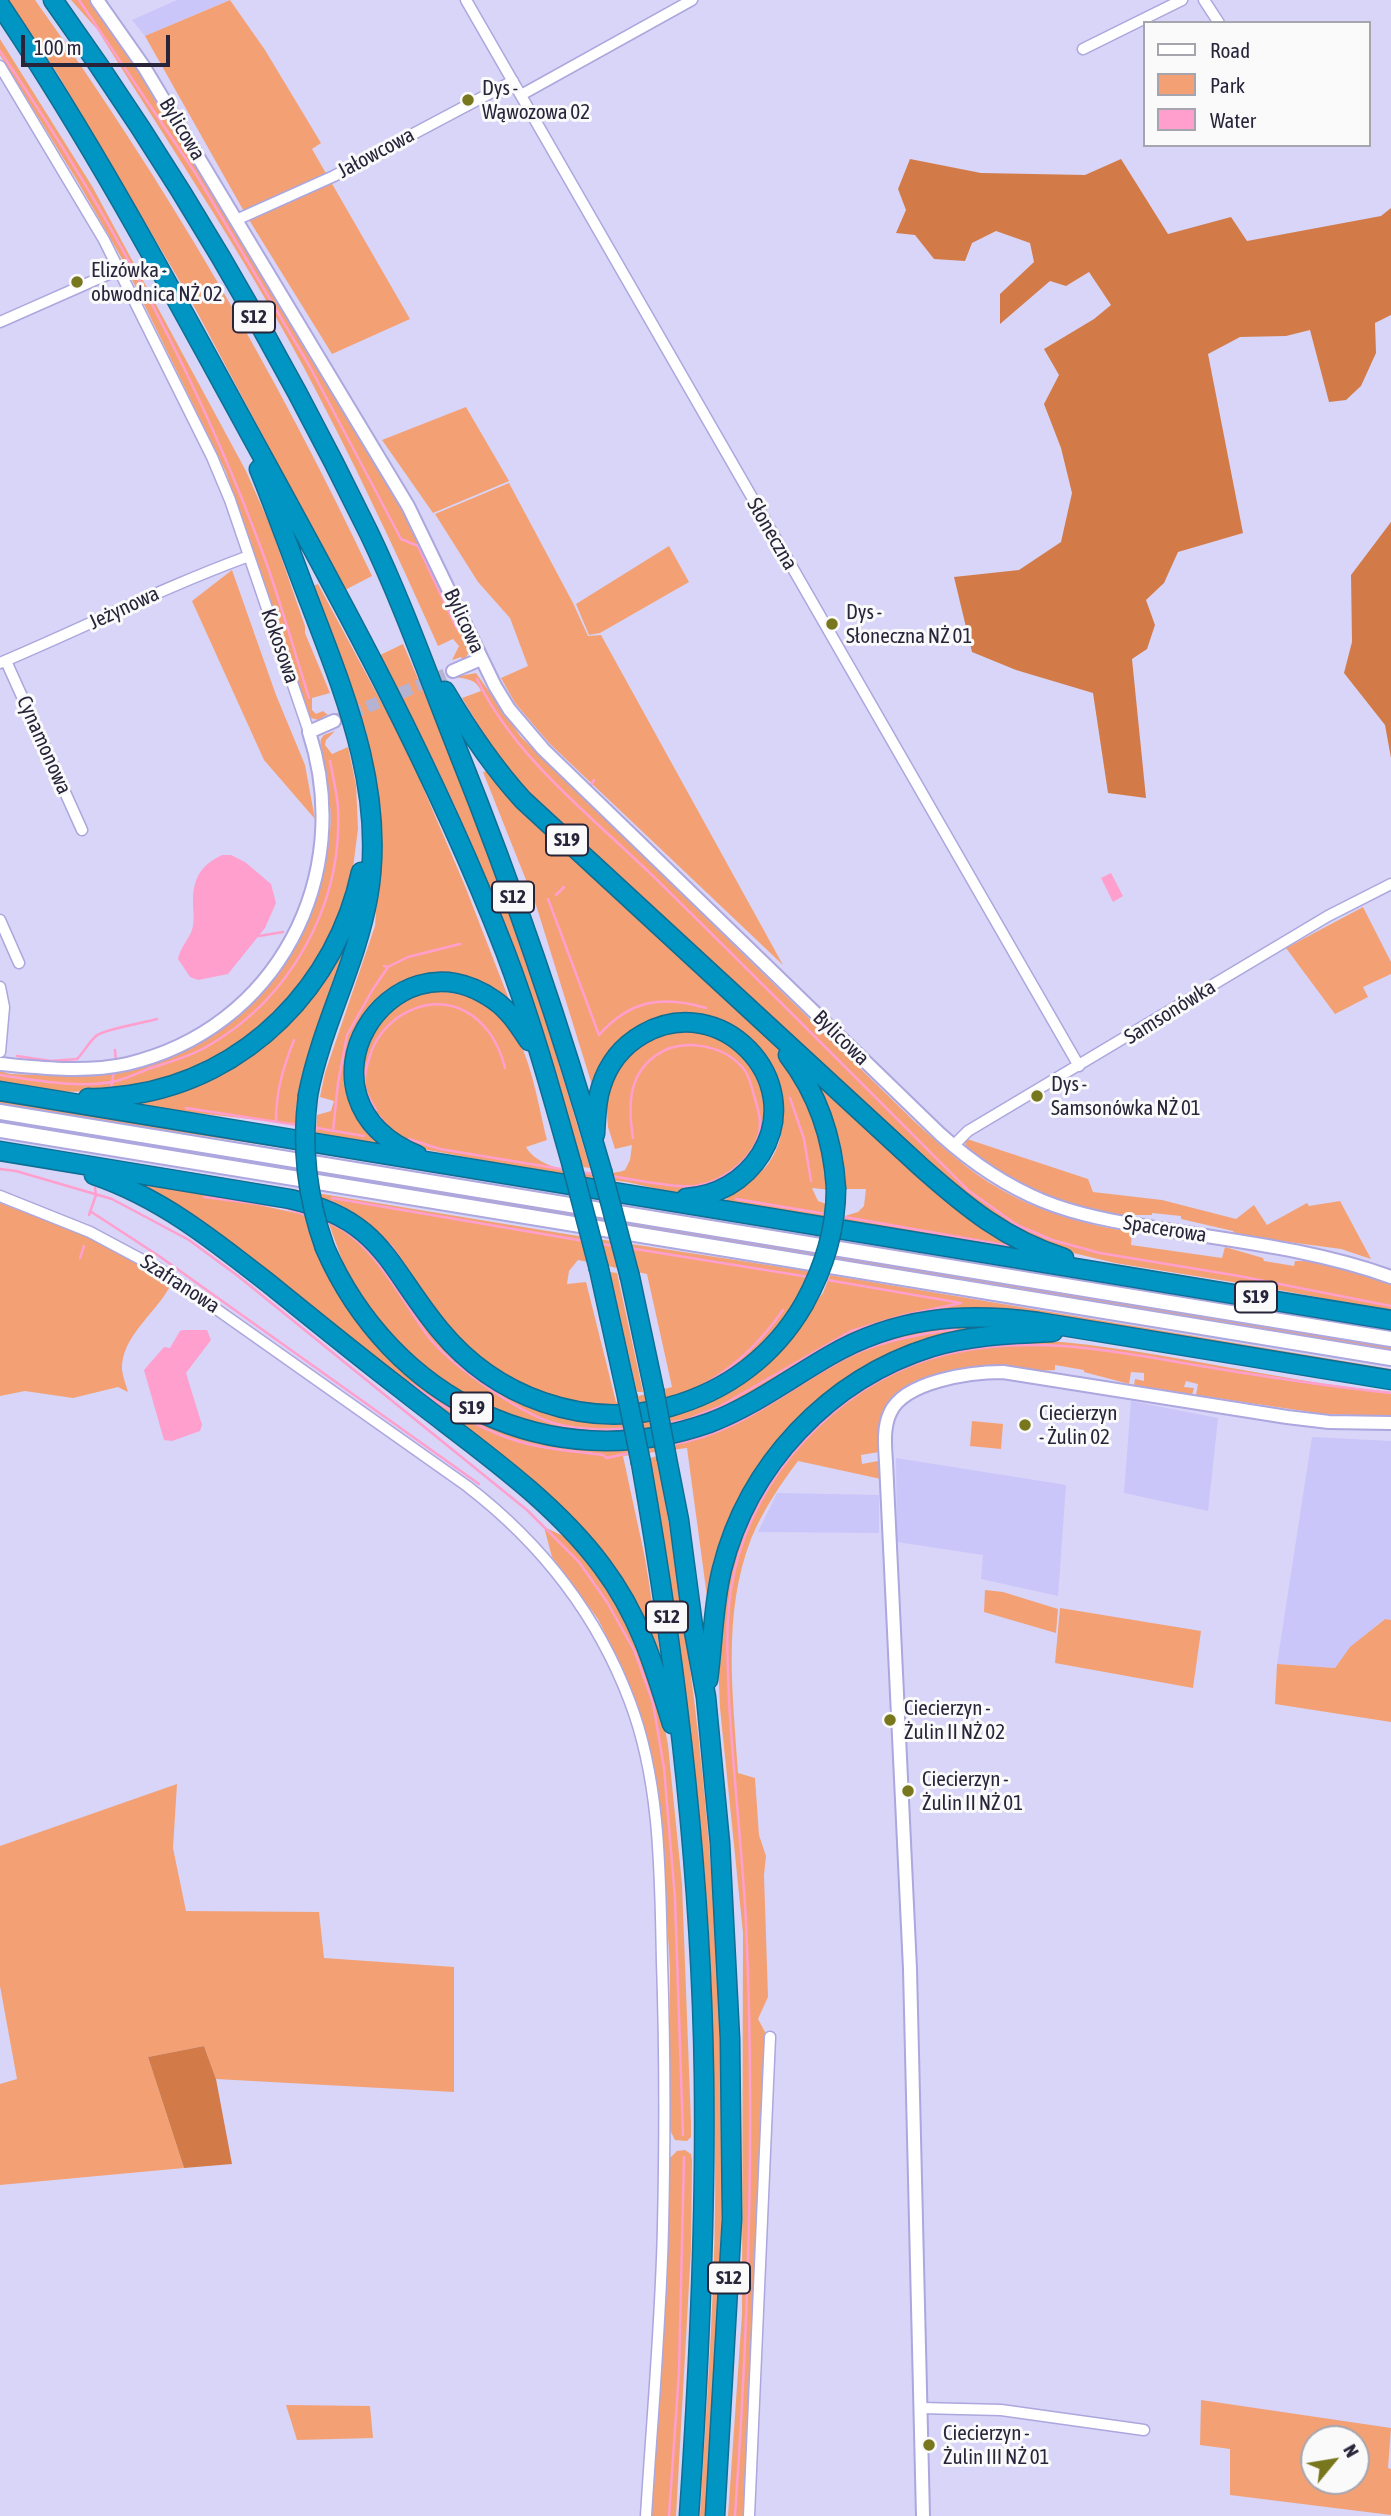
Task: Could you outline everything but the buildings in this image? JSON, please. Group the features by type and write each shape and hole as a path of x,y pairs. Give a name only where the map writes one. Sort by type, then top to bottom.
{"highway":[{"name":"S12","path":"53,0 163,162 219,255 363,522 421,652 520,914 568,1058 630,1277 679,1520 693,1626 706,1697 720,1843 730,2039 732,2219 715,2516"},
{"name":"S12","path":"0,5 102,168 226,389 322,565 438,792 505,951 571,1162 599,1269 641,1464 670,1634 686,1772 698,1924 705,2147 698,2400 689,2516"},
{"path":"46,1099 94,1099 153,1091 181,1083 235,1057 269,1031 304,995 334,948 359,885 371,817 362,755 352,718 263,479 226,389"},
{"name":"S19","path":"421,652 475,741 503,778 542,818 963,1204 1019,1241 1121,1275 1391,1320"},
{"name":"S19","path":"371,817 373,850 366,906 355,950 319,1048 308,1095 305,1134 313,1208 325,1248 341,1281 368,1323 391,1350 418,1374 481,1413 519,1427 565,1437 628,1440 670,1434 700,1426 750,1404 857,1341 919,1322 953,1317 992,1317 1088,1330 1391,1380"},
{"path":"440,1164 388,1140 374,1127 359,1100 355,1086 355,1054 365,1028 383,1005 405,991 423,984 441,982 470,987 496,1001 506,1010 540,1057"},
{"path":"0,1151 290,1199 340,1215 366,1233 381,1248 439,1329 474,1364 498,1381 524,1395 572,1410 597,1414 633,1414 662,1409 698,1397 732,1380 761,1358 784,1333 804,1304 827,1250 834,1220 836,1188 829,1136 810,1087 786,1051 742,1002"},
{"path":"594,1145 601,1084 613,1061 632,1040 658,1027 687,1022 701,1023 721,1030 744,1044 762,1068 772,1098 773,1120 764,1149 748,1170 724,1189 700,1197 658,1199"},
{"path":"0,1091 1121,1275"},
{"path":"44,1158 127,1188 194,1226 495,1464 563,1522 617,1586 642,1632 686,1772"},
{"path":"706,1697 716,1602 729,1545 742,1513 779,1453 821,1408 849,1386 883,1367 933,1347 998,1335 1088,1330"}],"main road":[{"path":"0,1112 1391,1339"},
{"path":"0,1130 1391,1357"}],"street":[{"name":"Bylicowa","path":"97,0 144,66 413,515 481,659 509,709 543,749 953,1146"},
{"name":"Słoneczna","path":"466,0 1079,1066"},
{"path":"521,95 692,0"},
{"path":"1083,49 1182,0"},
{"path":"1204,0 1218,21"},
{"name":"Kokosowa","path":"0,66 120,269 212,457 309,732 323,792 324,828 320,863 309,902 296,933 257,989 230,1014 205,1032 150,1057 116,1066 82,1070 0,1064"},
{"name":"Jałowcowa","path":"236,220 334,176 513,81"},
{"path":"0,322 120,269"},
{"name":"Jeżynowa","path":"3,662 188,579 249,556"},
{"path":"453,671 481,659"},
{"name":"Cynamonowa","path":"3,662 82,830"},
{"path":"309,732 334,721"},
{"name":"Samsonówka","path":"953,1146 968,1132 1328,916 1391,884"},
{"path":"0,920 19,963"},
{"path":"0,987 4,1007 0,1052"},
{"name":"Spacerowa","path":"953,1146 978,1166 1013,1187 1074,1212 1323,1255 1391,1277"},
{"name":"Szafranowa","path":"0,1196 75,1226 152,1264 482,1498 544,1556 571,1590 600,1636 626,1692 638,1727 652,1796 657,1847 665,2058 663,2228 646,2516"},
{"path":"923,2516 910,1969 886,1462 886,1432 892,1409 905,1395 941,1381 972,1374 1003,1372 1287,1418 1391,1423"},
{"path":"749,2516 770,2037"},
{"path":"921,2408 1001,2410 1144,2431"}],"shaded area":[{"path":"177,0 229,0 145,36 132,20"},
{"path":"910,159 981,173 1085,175 1121,159 1168,234 1231,217 1247,241 1381,216 1391,208 1391,315 1375,323 1376,353 1361,386 1346,400 1329,402 1310,330 1286,336 1240,337 1208,354 1243,533 1178,552 1164,583 1146,600 1155,625 1147,649 1132,659 1146,798 1108,793 1093,693 1016,670 972,652 954,577 1019,570 1061,542 1072,493 1061,448 1044,404 1059,375 1044,349 1094,319 1111,305 1089,272 1066,286 1050,281 1000,324 1000,294 1034,262 1030,243 996,231 972,243 965,261 934,259 915,235 896,233 906,210 898,189"},
{"path":"1391,522 1391,758 1385,725 1344,673 1352,642 1351,575"},
{"path":"1131,1401 1218,1418 1208,1511 1124,1493"},
{"path":"1312,1437 1391,1441 1391,1620 1384,1619 1351,1647 1335,1668 1277,1664"},
{"path":"896,1458 1066,1485 1058,1596 981,1579 983,1555 897,1542"},
{"path":"777,1493 879,1495 879,1533 758,1532"},
{"path":"204,2046 216,2079 232,2164 184,2168 148,2057"}],"green space":[{"path":"8,0 35,0 174,209 217,280 298,426 372,576 345,590 189,297 57,73"},
{"path":"71,0 89,0 113,31 188,148 410,521 471,649 463,662 461,657 452,660 459,646 453,639 438,646 338,434 254,279 97,29"},
{"path":"230,0 265,50 321,143 312,149 410,319 332,354 246,215 145,36"},
{"path":"0,39 92,186 246,471 270,525 305,626 305,633 330,693 312,698 312,710 316,714 323,711 328,715 323,717 322,721 311,718 307,712 226,472 121,257 0,55"},
{"path":"466,407 509,481 433,513 382,440"},
{"path":"509,483 588,636 601,635 783,965 549,743 515,703 501,678 528,666 510,618 478,582 435,514"},
{"path":"669,546 689,582 600,633 589,635 576,604"},
{"path":"232,570 276,695 305,765 315,819 264,760 192,601"},
{"path":"318,584 407,750 465,886 510,1002 472,979 435,974 413,979 392,989 375,1004 351,1043 347,1066 348,1089 353,1106 362,1120 385,1146 316,1137 317,1115 331,1111 334,1101 320,1097 325,1073 375,926 382,828 377,784 366,731 313,586"},
{"path":"403,644 461,782 507,903 590,1168 583,1167 541,1028 509,936 473,846 380,655"},
{"path":"476,673 521,737 916,1123 977,1175 1015,1197 1047,1211 1098,1226 1132,1232 1131,1245 1222,1258 1225,1247 1263,1258 1264,1261 1294,1266 1295,1261 1320,1262 1367,1275 1391,1283 1391,1311 1115,1263 1044,1246 962,1194 524,789 502,764 462,698 481,691 474,682 455,677"},
{"path":"335,731 325,745 332,754 348,747 356,785 358,829 353,868 330,940 285,1006 223,1055 161,1082 96,1091 61,1092 0,1083 0,1071 10,1074 85,1075 110,1073 154,1062 194,1045 230,1021 261,991 287,956 308,918 322,877 331,822 321,740 324,735"},
{"path":"489,771 781,1051 820,1119 831,1190 812,1188 818,1201 829,1205 827,1221 724,1202 768,1164 776,1151 783,1121 781,1089 769,1060 758,1046 738,1032 681,1015 597,1074 592,1085 536,905 483,772"},
{"path":"1363,907 1391,962 1391,974 1363,987 1368,997 1335,1014 1286,948"},
{"path":"350,931 302,1075 297,1124 114,1104 217,1073 262,1048 283,1031 302,1009"},
{"path":"432,991 457,994 483,1002 498,1011 509,1023 530,1071 547,1140 526,1147 533,1156 557,1168 601,1174 625,1170 630,1160 632,1145 615,1149 608,1127 606,1102 609,1086 628,1053 659,1034 691,1029 716,1034 743,1053 762,1084 767,1108 764,1132 745,1167 701,1191 671,1192 627,1182 556,1174 412,1147 380,1124 366,1101 362,1062 376,1024 392,1008 414,996"},
{"path":"811,1075 1031,1253 845,1222 845,1216 858,1212 864,1206 866,1189 846,1189 836,1130"},
{"path":"0,1096 1391,1323 1391,1329 290,1149 0,1105"},
{"path":"0,1119 1391,1346 1391,1352 387,1186 0,1125"},
{"path":"967,1139 1088,1179 1093,1192 1162,1200 1236,1219 1254,1205 1267,1225 1307,1203 1309,1206 1340,1201 1371,1259 1341,1249 1236,1235 1233,1231 1181,1219 1181,1216 1152,1213 1128,1215 1126,1220 1066,1204 1032,1191 991,1167 967,1151"},
{"path":"0,1141 814,1272 774,1336 726,1377 674,1398 616,1408 585,1407 519,1387 480,1362 448,1329 388,1244 352,1214 327,1201 0,1147","holes":["578,1260 647,1274 672,1387 616,1402 586,1282 567,1284 569,1271"]},
{"path":"116,1175 306,1215 335,1283 378,1344 403,1370 463,1413 505,1431 538,1438 627,1448 674,1444 706,1435 751,1414 845,1354 881,1340 932,1327 1022,1326 937,1341 787,1434 708,1604 687,1448 623,1456 645,1558 660,1652 657,1655 612,1568 368,1359 198,1219"},
{"path":"0,1203 87,1236 165,1279 169,1288 132,1337 123,1358 122,1370 128,1392 118,1387 73,1398 25,1391 0,1396"},
{"path":"326,1216 368,1242 433,1331 545,1410 688,1407 803,1318 823,1293 830,1275 1391,1369 1391,1373 931,1313 727,1410 651,1431 608,1434 554,1429 514,1419 466,1397 400,1349 362,1298 345,1268"},
{"path":"610,1272 617,1273 643,1392 637,1392"},
{"path":"1020,1339 1113,1348 1298,1380 1391,1392 1391,1416 1324,1414 1196,1395 1198,1384 1186,1381 1184,1387 1194,1388 1192,1395 1134,1385 1135,1379 1144,1381 1144,1373 1131,1372 1129,1384 1084,1370 1055,1365 1055,1370 935,1377 907,1386 893,1396 882,1414 879,1452 861,1455 862,1464 878,1461 881,1479 798,1461 772,1498 751,1539 742,1567 733,1625 732,1684 738,1773 755,1778 759,1835 766,1856 764,1875 768,1997 758,2019 765,2032 746,2516 728,2516 742,2314 743,1933 720,1708 717,1639 733,1547 779,1461 841,1400 898,1368 966,1344"},
{"path":"972,1421 1003,1424 1001,1449 970,1446"},
{"path":"657,1456 683,1617 703,1779 720,2023 722,2208 707,2516 700,2516 711,2332 715,2194 711,1971 704,1865 688,1712 650,1458"},
{"path":"544,1527 574,1541 625,1612 659,1697 668,1745 682,1884 691,2123 691,2137 687,2141 675,2140 670,2130 670,1967 661,1827 643,1730 621,1666 598,1619 552,1557"},
{"path":"985,1590 1003,1592 1058,1609 1056,1633 984,1612"},
{"path":"1060,1608 1201,1631 1193,1688 1055,1663"},
{"path":"1385,1619 1391,1620 1391,1722 1275,1704 1277,1664 1335,1668 1350,1647"},
{"path":"177,1784 173,1848 186,1911 319,1912 324,1958 454,1967 454,2092 216,2079 204,2046 148,2057 184,2168 0,2185 0,2084 17,2079 0,1986 0,1846"},
{"path":"685,2150 691,2154 692,2160 691,2249 676,2516 651,2516 665,2309 670,2158 677,2151"},
{"path":"1201,2400 1391,2428 1388,2468 1391,2469 1391,2515 1230,2495 1230,2449 1200,2445"},
{"path":"286,2405 370,2406 373,2438 297,2440"}],"water":[{"path":"222,855 231,855 245,862 271,884 276,903 265,928 228,974 198,980 190,977 178,959 193,926 193,894 197,879 209,863"},
{"path":"1111,873 1123,896 1113,902 1101,878"},
{"path":"183,1330 207,1330 211,1340 186,1373 202,1425 200,1431 172,1441 164,1440 144,1370 164,1347 170,1348"}],"waterway":[{"path":"79,0 196,174 310,367 401,539 418,546 457,629"},
{"path":"0,51 78,172 149,298 181,363 212,428 266,562 309,698"},
{"path":"477,679 512,735 556,785 653,876 969,1191 1017,1225 1052,1240 1100,1253 1239,1276 1391,1306"},
{"path":"0,1075 74,1084 116,1081 199,1051 236,1027 263,1003 286,976 305,946 321,914 331,880 337,844 338,808 330,761"},
{"path":"591,785 594,780"},
{"path":"556,895 564,887"},
{"path":"548,899 599,1035 623,1014 648,1004 675,1002 706,1008"},
{"path":"259,936 283,932"},
{"path":"384,966 460,944"},
{"path":"333,1131 347,1035 388,967"},
{"path":"376,1110 365,1083 371,1052 380,1034 389,1025 400,1016 418,1008 435,1004 466,1012 479,1021 490,1034 505,1068"},
{"path":"17,1056 51,1061 77,1059 100,1033 157,1019"},
{"path":"276,1121 281,1080 294,1040"},
{"path":"611,1176 689,1187 718,1179 739,1165 754,1146 760,1123 747,1074 734,1060 713,1049 689,1045 665,1050 646,1064 635,1082 631,1103 633,1138"},
{"path":"115,1050 116,1061"},
{"path":"111,1088 114,1071"},
{"path":"790,1098 804,1139 811,1181"},
{"path":"186,1108 297,1125"},
{"path":"379,1116 388,1127"},
{"path":"311,1127 364,1136"},
{"path":"409,1139 440,1149 567,1170"},
{"path":"0,1169 16,1171 112,1199 189,1240 238,1276 527,1510 579,1562 607,1602 635,1652 653,1703 664,1768 675,1898 683,2135"},
{"path":"580,1172 594,1174"},
{"path":"89,1215 96,1195 95,1188"},
{"path":"204,1197 282,1207 309,1216"},
{"path":"332,1198 584,1241"},
{"path":"736,1199 826,1214"},
{"path":"330,1201 350,1212"},
{"path":"90,1211 159,1256 479,1484"},
{"path":"839,1216 1010,1246"},
{"path":"325,1221 341,1229 370,1254 437,1347 485,1386 522,1409 553,1423 590,1429 628,1428"},
{"path":"370,1226 392,1247 418,1286"},
{"path":"601,1244 615,1246"},
{"path":"80,1258 84,1246"},
{"path":"629,1248 809,1277"},
{"path":"666,1423 686,1420 719,1407 851,1331 905,1315 961,1303 822,1279"},
{"path":"699,1387 746,1354 783,1310"},
{"path":"671,1445 722,1430 745,1419 829,1367 864,1350 903,1338 956,1329"},
{"path":"735,2516 747,2294 750,2071 746,1922 731,1727 728,1626 731,1590 739,1554 752,1519 770,1486 792,1455 846,1402 912,1365 978,1348 1040,1345 1102,1350 1391,1393"},
{"path":"410,1383 458,1415 511,1439 603,1455 607,1458 633,1452"},
{"path":"669,2516 679,2372 684,2157"}],"tunnel":[{"path":"334,721 453,671"}],"place":[{"name":"Dys - Wąwozowa 02","path":"468,100"},
{"name":"Elizówka - obwodnica NŻ 02","path":"77,282"},
{"name":"Dys - Słoneczna NŻ 01","path":"832,624"},
{"name":"Dys - Samsonówka NŻ 01","path":"1037,1096"},
{"name":"Ciecierzyn - Żulin 02","path":"1025,1425"},
{"name":"Ciecierzyn - Żulin II NŻ 02","path":"890,1720"},
{"name":"Ciecierzyn - Żulin II NŻ 01","path":"908,1791"},
{"name":"Ciecierzyn - Żulin III NŻ 01","path":"929,2445"}]}
